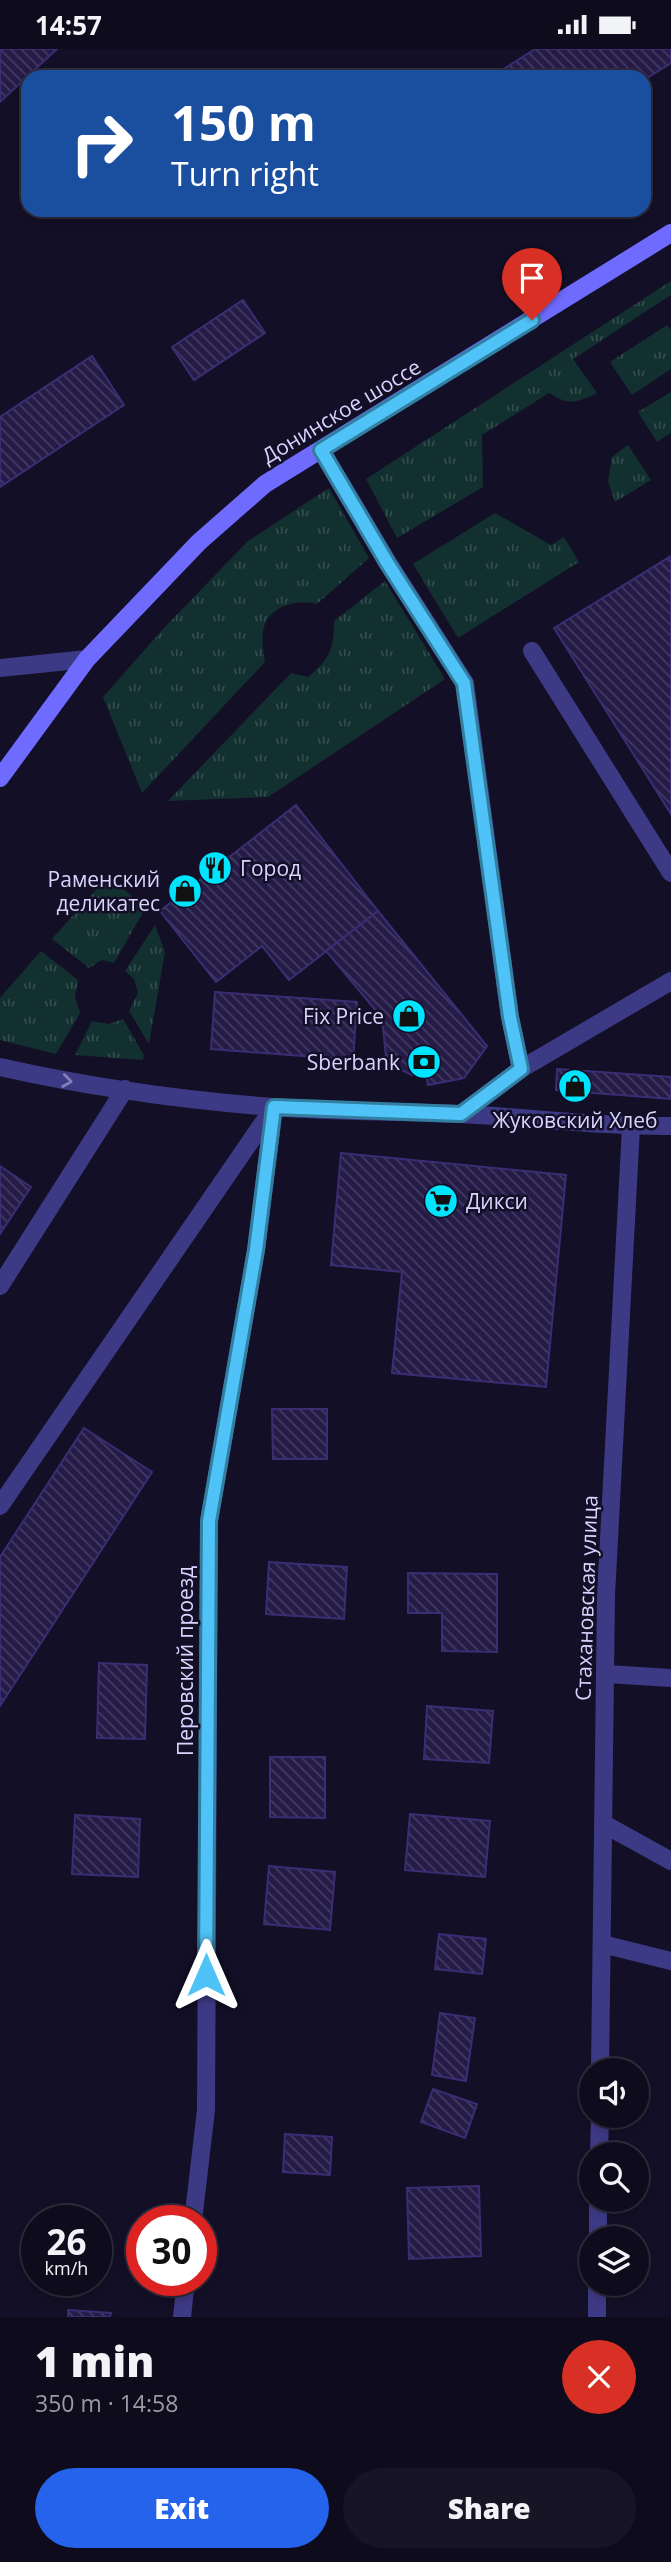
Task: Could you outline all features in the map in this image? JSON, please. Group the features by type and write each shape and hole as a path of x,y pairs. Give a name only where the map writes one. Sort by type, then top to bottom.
{"main road":[{"name":"Донинское шоссе","path":"0,778 87,659 200,542 265,484 671,233"}],"street":[{"path":"321,450 388,564 464,683 510,1017 521,1069"},
{"path":"533,651 671,873"},
{"path":"0,668 87,659"},
{"path":"461,1114 521,1069 671,981"},
{"path":"0,1067 51,1079 274,1107 461,1114 631,1127 671,1126"},
{"path":"0,1286 125,1089"},
{"path":"0,1506 274,1107"},
{"name":"Перовский проезд","path":"195,2205 205,2110 209,1521 256,1250 274,1107"},
{"name":"Стахановская улица","path":"600,2058 606,1595 631,1127"},
{"path":"607,1674 671,1678"},
{"path":"604,1824 671,1861"},
{"path":"602,1944 671,1961"},
{"path":"182,2317 184,2296"},
{"path":"597,2296 597,2317"}],"green space":[{"path":"671,281 671,295 573,359 597,393 573,402 549,393 482,435 483,487 397,538 366,479"},
{"path":"667,325 671,330 671,369 632,395 610,362"},
{"path":"671,392 671,433 657,442 638,412"},
{"path":"628,445 651,480 615,502 608,481 612,457"},
{"path":"329,488 369,558 317,604 288,605 270,616 263,631 265,662 142,793 103,697 164,628 248,541"},
{"path":"495,513 551,545 564,537 579,562 458,638 413,564"},
{"path":"385,581 445,679 268,797 168,801 291,673 308,677 315,671 329,652 334,621"},
{"path":"109,875 145,909 114,963 102,960 89,968 52,939"},
{"path":"155,925 165,952 149,1044 129,1011 138,993 134,979 125,971"},
{"path":"41,951 78,980 75,997 80,1013 56,1054 0,1040 0,998"},
{"path":"123,1019 144,1055 143,1060 75,1055 92,1021 109,1024"}],"building":[{"path":"0,49 57,49 34,70 21,70 21,82 0,102"},
{"path":"535,49 671,49 671,63 651,76 651,70 502,70"},
{"path":"243,300 265,333 194,380 172,347"},
{"path":"92,356 124,405 0,487 0,417"},
{"path":"671,556 671,814 554,628"},
{"path":"296,805 378,911 289,980 262,946 216,982 160,911"},
{"path":"378,911 487,1046 464,1078 428,1085 426,1074 412,1075 397,1068 386,1057 382,1018 326,951"},
{"path":"215,992 357,1002 353,1060 211,1049"},
{"path":"557,1069 671,1077 671,1099 556,1090"},
{"path":"341,1153 566,1175 546,1387 392,1373 402,1272 331,1265"},
{"path":"0,1166 31,1187 0,1234"},
{"path":"272,1409 327,1409 327,1459 273,1459"},
{"path":"84,1428 152,1472 0,1706 0,1557"},
{"path":"269,1562 347,1567 344,1619 266,1614"},
{"path":"408,1573 497,1574 497,1652 442,1651 442,1613 408,1613"},
{"path":"99,1663 147,1665 145,1739 97,1738"},
{"path":"427,1706 493,1711 489,1763 424,1759"},
{"path":"270,1757 325,1757 325,1818 270,1817"},
{"path":"410,1814 490,1821 485,1877 405,1870"},
{"path":"75,1815 140,1819 138,1877 72,1874"},
{"path":"269,1866 335,1872 330,1930 264,1924"},
{"path":"439,1934 486,1939 482,1974 435,1969"},
{"path":"440,2013 475,2018 466,2081 432,2075"},
{"path":"433,2089 477,2104 465,2138 421,2122"},
{"path":"285,2134 332,2137 330,2175 283,2172"},
{"path":"479,2186 481,2256 409,2259 407,2188"},
{"path":"68,2310 111,2313 110,2317 68,2317"}],"place":[{"name":"Город","path":"215,868"},
{"name":"Раменский деликатес","path":"185,891"},
{"name":"Fix Price","path":"409,1016"},
{"name":"Sberbank","path":"424,1062"},
{"name":"Жуковский Хлеб","path":"575,1086"},
{"name":"Дикси","path":"441,1201"}],"route":[{"path":"206,1975 209,1521 256,1250 274,1107 461,1114 521,1069 510,1017 464,683 388,564 321,450 532,320"}]}
